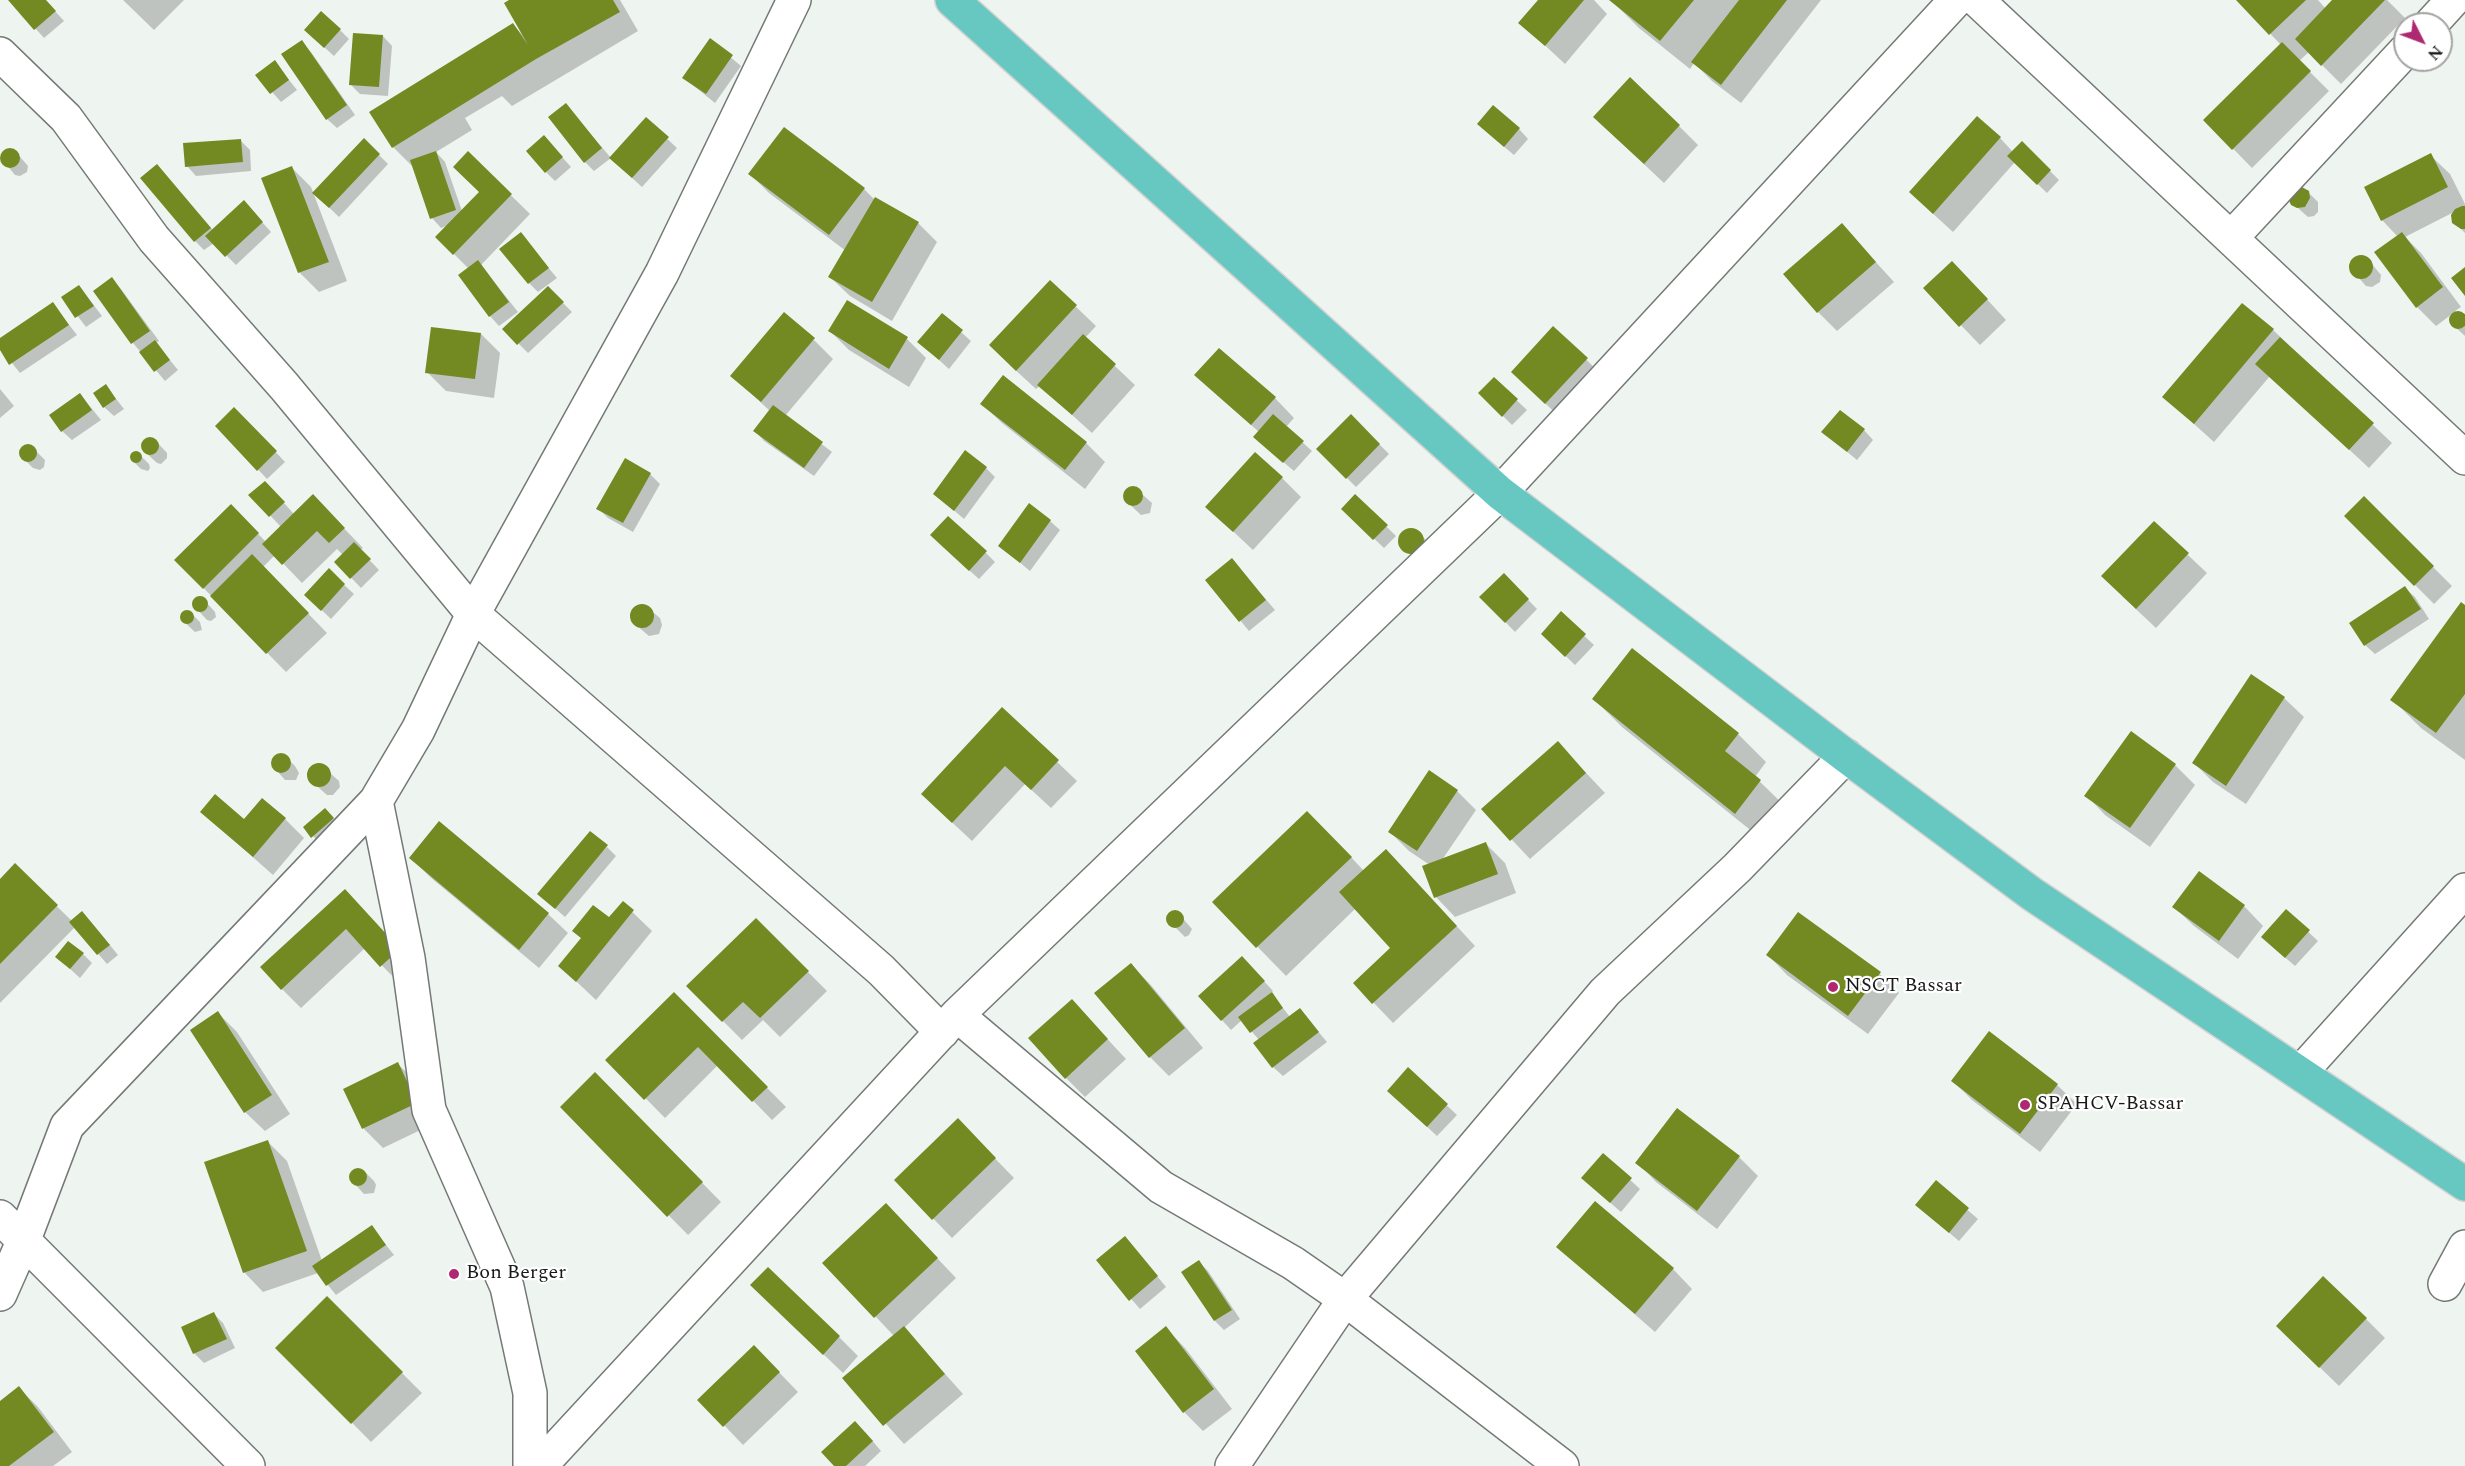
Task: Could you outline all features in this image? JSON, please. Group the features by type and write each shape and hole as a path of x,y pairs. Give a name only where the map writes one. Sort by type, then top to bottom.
{"main road":[{"path":"952,0 1500,493 2032,894 2465,1184"}],"street":[{"path":"0,1292 23,1242 67,1126 376,801 418,730 473,614 662,273 794,0"},
{"path":"540,1466 949,1024 1500,493 1956,0"},
{"path":"1977,0 2465,458"},
{"path":"2442,12 2453,0"},
{"path":"0,54 66,118 154,239 284,386 473,614 881,970 949,1024 1161,1187 1293,1263 1345,1299 1562,1466"},
{"path":"2232,237 2393,64"},
{"path":"1232,1466 1345,1299 1605,992 1737,868 1846,756"},
{"path":"376,801 408,958 429,1110 507,1287 530,1393 530,1466"},
{"path":"2301,1072 2465,890"},
{"path":"0,1217 248,1466"},
{"path":"2445,1284 2465,1247"}],"building":[{"path":"8,0 46,0 56,11 34,30"},
{"path":"509,0 613,0 620,12 536,59 392,148 369,112 513,23 528,45 504,3"},
{"path":"1538,0 1584,0 1545,46 1518,23"},
{"path":"1609,0 1694,0 1660,41"},
{"path":"1739,0 1787,0 1721,85 1691,62"},
{"path":"2236,0 2306,0 2269,35"},
{"path":"2332,0 2385,0 2321,66 2295,39"},
{"path":"321,11 341,29 324,48 304,30"},
{"path":"353,33 383,35 379,87 349,85"},
{"path":"710,38 733,55 706,94 682,78"},
{"path":"302,40 347,105 326,120 281,54"},
{"path":"2282,42 2311,71 2232,150 2203,120"},
{"path":"275,60 289,80 270,94 255,75"},
{"path":"1630,77 1680,125 1644,164 1593,117"},
{"path":"566,103 602,148 584,163 548,117"},
{"path":"1493,105 1520,128 1504,147 1477,124"},
{"path":"1977,116 2001,137 1933,214 1909,192"},
{"path":"646,117 669,137 632,178 609,158"},
{"path":"784,127 865,188 829,235 748,174"},
{"path":"544,135 563,157 545,173 526,151"},
{"path":"364,138 380,154 329,208 312,193"},
{"path":"241,139 243,162 185,167 183,143"},
{"path":"2022,141 2051,170 2037,185 2007,156"},
{"path":"10,148 17,151 20,158 17,165 10,168 3,165 0,158 3,151"},
{"path":"436,151 456,210 430,219 410,160"},
{"path":"468,151 512,194 453,255 435,237 479,192 453,167"},
{"path":"2431,153 2448,187 2381,221 2364,187"},
{"path":"157,164 211,228 194,242 140,178"},
{"path":"292,166 329,262 298,273 261,178"},
{"path":"2300,186 2309,191 2310,198 2305,207 2297,208 2291,205 2288,198"},
{"path":"875,197 919,222 872,302 828,277"},
{"path":"244,200 263,222 225,257 205,236"},
{"path":"2465,206 2465,229 2452,223 2451,215 2455,209"},
{"path":"1842,223 1876,262 1817,313 1783,274"},
{"path":"521,232 549,268 528,284 499,249"},
{"path":"2402,232 2443,287 2416,308 2374,252"},
{"path":"2361,255 2369,259 2373,267 2369,275 2361,279 2353,275 2349,267 2353,259"},
{"path":"478,260 509,302 489,317 458,275"},
{"path":"1952,261 1988,299 1959,327 1923,288"},
{"path":"2465,267 2465,296 2451,278"},
{"path":"112,277 150,331 131,344 93,291"},
{"path":"1050,280 1077,305 1016,371 989,345"},
{"path":"79,285 94,306 75,318 61,297"},
{"path":"548,286 564,302 517,345 502,329"},
{"path":"847,300 908,337 889,369 828,331"},
{"path":"53,302 69,325 9,365 0,350 0,338"},
{"path":"2242,303 2274,329 2194,424 2162,397"},
{"path":"2458,311 2464,314 2467,320 2464,326 2458,329 2452,326 2449,320 2452,314"},
{"path":"784,312 815,338 761,402 730,376"},
{"path":"942,313 963,330 939,360 917,342"},
{"path":"1553,326 1588,358 1545,404 1511,372"},
{"path":"431,327 481,333 475,379 425,373"},
{"path":"1083,334 1116,364 1072,415 1037,385"},
{"path":"2280,337 2374,423 2349,450 2255,364"},
{"path":"155,340 170,360 154,372 139,352"},
{"path":"1219,348 1276,397 1251,425 1194,375"},
{"path":"1003,375 1087,442 1065,470 980,404"},
{"path":"1494,377 1518,399 1502,417 1478,393"},
{"path":"106,384 116,399 103,408 93,393"},
{"path":"80,393 92,410 61,432 49,415"},
{"path":"773,405 823,442 804,468 753,431"},
{"path":"234,407 277,451 257,471 215,426"},
{"path":"1840,410 1865,429 1847,452 1821,432"},
{"path":"1273,414 1304,441 1283,463 1253,437"},
{"path":"1351,414 1380,444 1346,479 1316,449"},
{"path":"150,437 156,440 159,446 156,452 150,455 144,452 141,446 144,440"},
{"path":"28,444 34,447 37,453 34,459 28,462 22,459 19,453 22,447"},
{"path":"965,450 987,467 954,511 933,494"},
{"path":"138,451 142,457 138,463 134,463 130,455"},
{"path":"1255,452 1283,477 1233,532 1205,507"},
{"path":"625,458 651,473 623,523 596,509"},
{"path":"265,481 285,502 269,517 248,495"},
{"path":"1129,486 1137,486 1143,492 1143,500 1137,506 1129,506 1123,500 1123,492"},
{"path":"313,494 345,528 329,543 317,531 282,565 262,544"},
{"path":"1355,494 1388,525 1373,540 1341,509"},
{"path":"2364,496 2434,566 2414,586 2344,516"},
{"path":"1029,503 1051,520 1020,563 998,546"},
{"path":"231,504 259,533 203,589 174,560"},
{"path":"948,516 987,551 969,571 930,535"},
{"path":"2154,521 2189,553 2136,609 2101,576"},
{"path":"1411,528 1420,532 1424,541 1420,550 1411,554 1402,550 1398,541 1402,532"},
{"path":"354,542 371,559 350,579 334,562"},
{"path":"252,554 309,613 266,654 210,596"},
{"path":"1232,558 1266,600 1239,622 1205,580"},
{"path":"329,568 345,584 321,611 304,595"},
{"path":"1504,573 1529,599 1505,623 1479,597"},
{"path":"2405,586 2421,609 2364,646 2349,623"},
{"path":"200,596 208,604 200,612 192,604"},
{"path":"2461,602 2465,605 2465,694 2436,733 2390,700"},
{"path":"642,604 651,607 654,616 651,625 642,628 633,625 630,616 633,607"},
{"path":"184,610 190,610 194,617 190,624 184,624 180,620 180,614"},
{"path":"1561,611 1586,634 1565,657 1541,634"},
{"path":"1632,648 1739,733 1725,751 1761,780 1735,814 1592,699"},
{"path":"2251,674 2285,697 2226,786 2192,763"},
{"path":"1002,707 1059,760 1031,790 1005,766 952,823 921,794"},
{"path":"2131,731 2176,764 2130,828 2084,796"},
{"path":"1558,741 1586,773 1510,841 1481,809"},
{"path":"281,753 288,756 291,763 288,770 281,773 274,770 271,763 274,756"},
{"path":"319,763 324,764 330,770 330,780 324,786 319,787 314,786 308,780 307,775 308,770 314,764"},
{"path":"1429,770 1458,790 1417,851 1388,832"},
{"path":"215,794 244,819 262,798 286,818 253,857 200,812"},
{"path":"325,808 334,818 311,838 303,827"},
{"path":"1307,811 1352,857 1256,948 1212,902"},
{"path":"439,821 549,913 519,950 409,858"},
{"path":"590,831 608,845 555,909 537,894"},
{"path":"1486,842 1498,874 1434,898 1422,866"},
{"path":"1386,849 1457,926 1372,1004 1353,983 1390,948 1339,892"},
{"path":"15,863 58,905 0,964 0,879"},
{"path":"2199,871 2245,905 2219,941 2172,907"},
{"path":"345,889 400,949 380,967 346,929 281,990 260,967"},
{"path":"623,901 634,910 576,982 558,966 581,938 572,931 593,905 609,917"},
{"path":"2286,909 2310,930 2285,958 2261,937"},
{"path":"1175,910 1181,913 1184,919 1181,925 1175,928 1169,925 1166,919 1169,913"},
{"path":"82,911 110,945 97,955 69,922"},
{"path":"1798,912 1881,972 1848,1016 1766,955"},
{"path":"756,918 809,971 760,1018 743,1002 722,1022 686,986"},
{"path":"68,941 84,953 70,969 55,957"},
{"path":"1242,956 1265,981 1221,1021 1198,996"},
{"path":"1131,963 1185,1028 1149,1058 1094,993"},
{"path":"674,992 768,1087 752,1102 698,1047 644,1100 605,1060"},
{"path":"1272,992 1283,1008 1250,1033 1238,1017"},
{"path":"1072,999 1108,1039 1065,1079 1028,1038"},
{"path":"1300,1008 1319,1032 1272,1068 1253,1043"},
{"path":"218,1011 272,1095 244,1113 190,1030"},
{"path":"1989,1031 2058,1084 2020,1134 1951,1081"},
{"path":"398,1062 417,1103 362,1129 343,1089"},
{"path":"1408,1067 1448,1104 1427,1127 1387,1091"},
{"path":"595,1072 703,1182 667,1217 560,1107"},
{"path":"1677,1108 1740,1156 1697,1211 1635,1163"},
{"path":"958,1118 996,1158 932,1220 894,1180"},
{"path":"268,1140 307,1251 243,1273 204,1162"},
{"path":"1603,1153 1632,1178 1610,1203 1581,1178"},
{"path":"354,1168 362,1168 367,1173 365,1184 354,1186 349,1181 349,1173"},
{"path":"1936,1180 1969,1208 1949,1233 1915,1205"},
{"path":"1595,1201 1674,1268 1635,1314 1556,1247"},
{"path":"886,1203 938,1258 874,1318 822,1263"},
{"path":"372,1225 386,1245 326,1286 312,1266"},
{"path":"1125,1236 1158,1276 1129,1301 1096,1260"},
{"path":"1199,1260 1232,1310 1214,1321 1181,1272"},
{"path":"768,1267 840,1336 823,1355 750,1285"},
{"path":"2323,1276 2367,1318 2319,1368 2276,1326"},
{"path":"327,1296 403,1372 351,1424 275,1348"},
{"path":"214,1312 227,1339 193,1354 181,1327"},
{"path":"904,1326 945,1374 883,1426 842,1378"},
{"path":"1166,1326 1214,1389 1183,1413 1135,1351"},
{"path":"754,1345 780,1372 723,1427 697,1400"},
{"path":"19,1386 54,1432 9,1466 0,1466 0,1401"},
{"path":"855,1421 873,1441 846,1466 834,1466 821,1452"}],"place":[{"name":"NSCT Bassar","path":"1833,987"},
{"name":"SPAHCV-Bassar","path":"2025,1105"},
{"name":"Bon Berger","path":"454,1274"}]}
